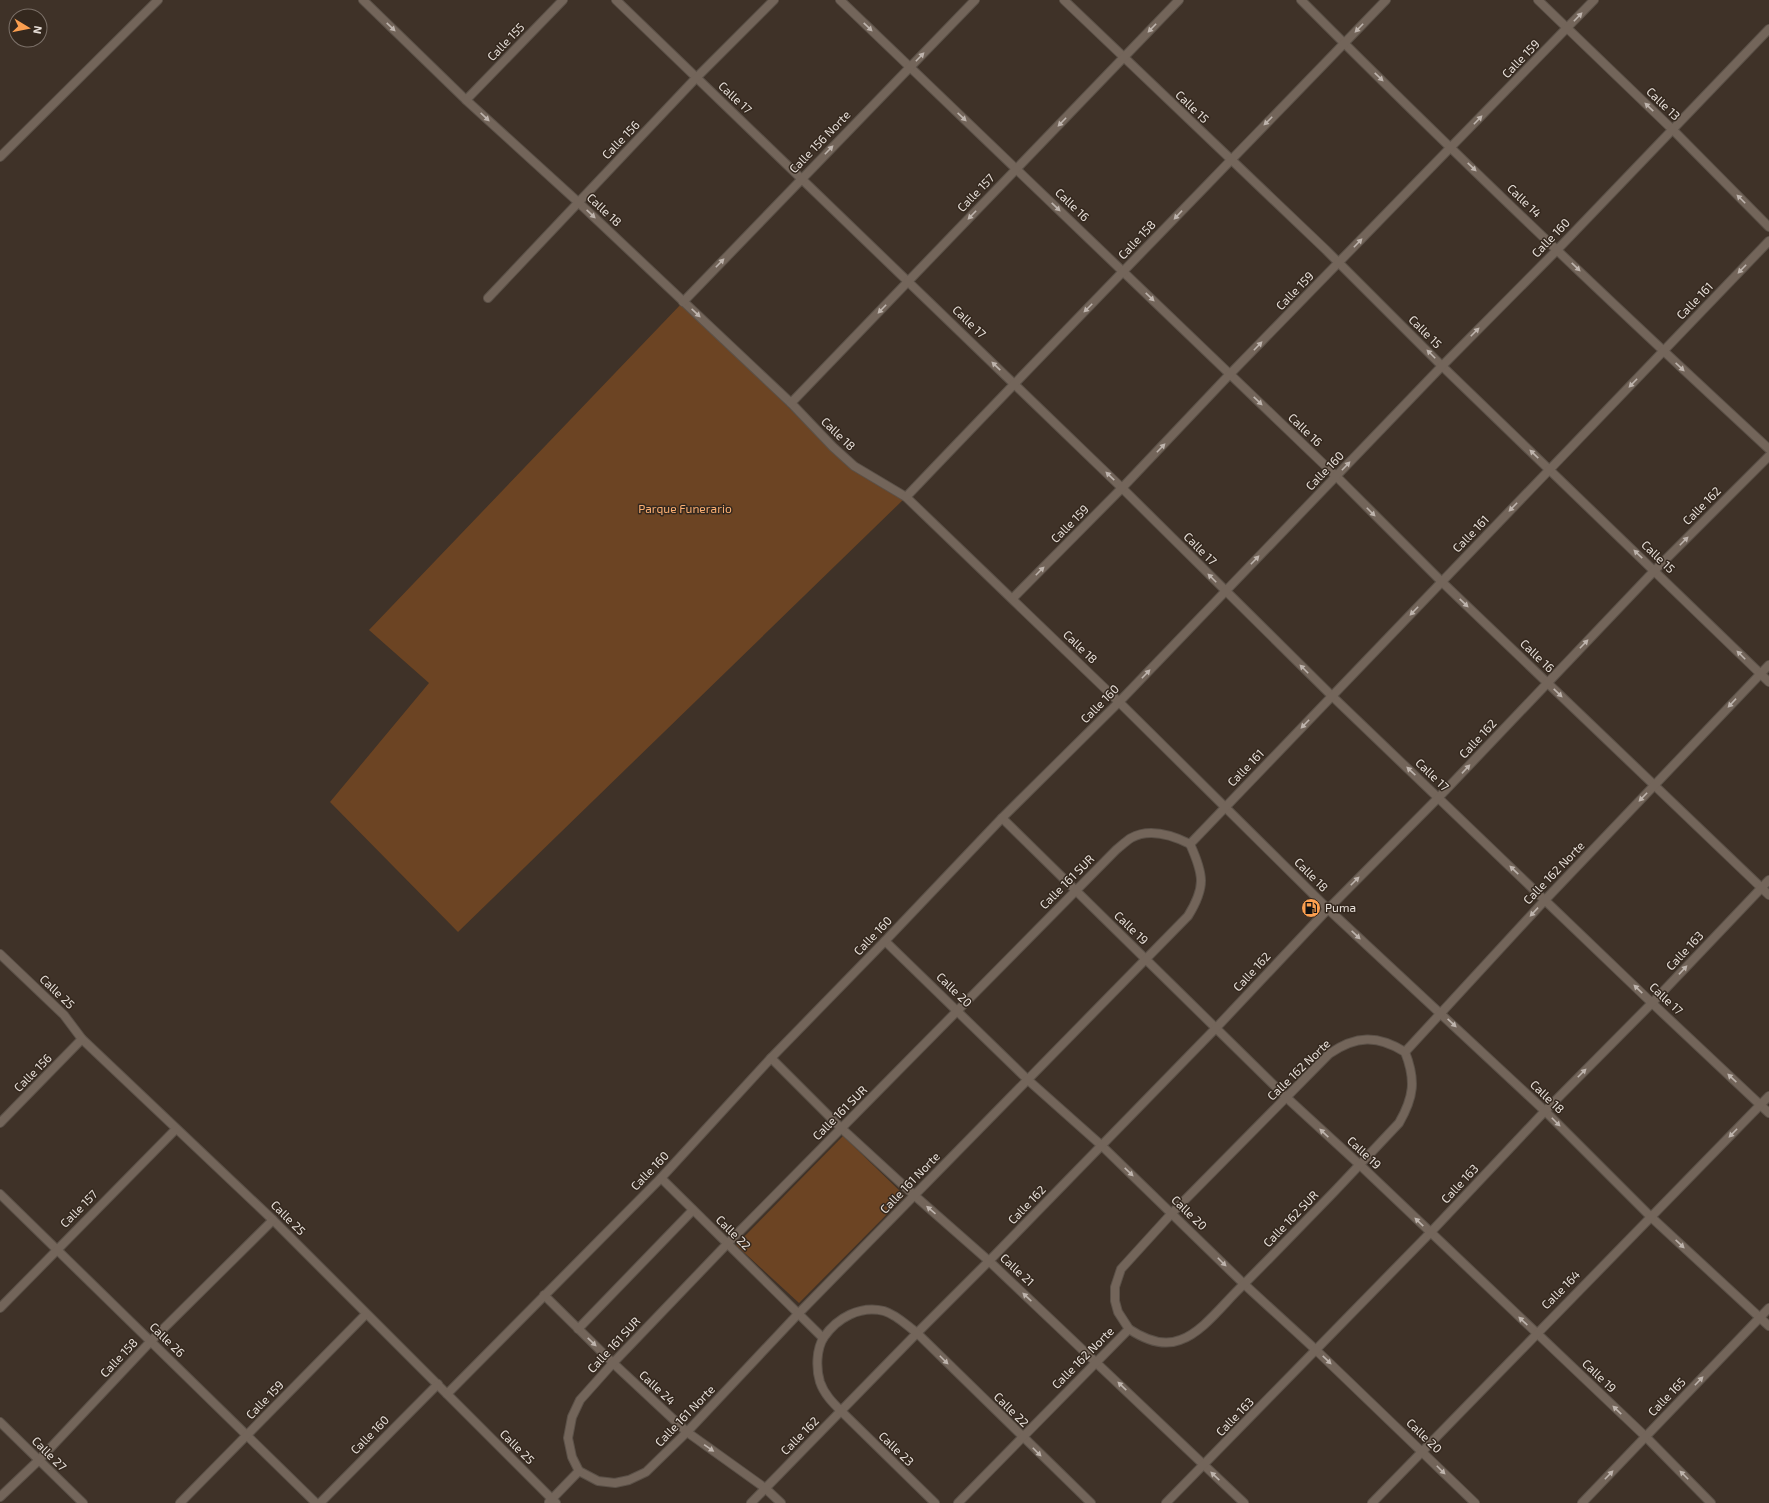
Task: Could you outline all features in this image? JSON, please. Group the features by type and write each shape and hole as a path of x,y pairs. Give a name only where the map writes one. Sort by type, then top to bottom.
{"street":[{"path":"0,157 158,0"},
{"name":"Calle 18","path":"363,0 466,100 578,202 791,404 833,447 854,466 906,497 1013,598 1328,908 1545,1111 1651,1217 1769,1326"},
{"name":"Calle 155","path":"466,100 563,0"},
{"name":"Calle 17","path":"616,0 696,78 802,177 1014,383 1332,696 1544,900 1769,1113"},
{"name":"Calle 156","path":"488,298 696,78 774,0"},
{"name":"Calle 16","path":"840,0 909,68 1017,169 1336,476 1442,582 1769,895"},
{"name":"Calle 156 Norte","path":"683,302 802,177 975,0"},
{"name":"Calle 15","path":"1064,0 1339,263 1442,366 1655,570 1769,682"},
{"name":"Calle 157","path":"791,404 1179,0"},
{"name":"Calle 14","path":"1302,0 1344,43 1557,250 1769,449"},
{"name":"Calle 158","path":"906,497 1014,383 1124,272 1230,160 1386,0"},
{"name":"Calle 13","path":"1538,0 1673,130 1769,227"},
{"name":"Calle 159","path":"1013,598 1122,488 1230,374 1452,148 1594,0"},
{"name":"Calle 160","path":"447,1394 661,1178 771,1058 1002,818 1119,702 1442,366 1557,250 1769,30"},
{"name":"Calle 161","path":"1190,844 1769,241"},
{"name":"Calle 162","path":"751,1503 1216,1028 1328,908 1439,798 1655,570 1769,456"},
{"name":"Calle 162 Norte","path":"958,1503 1129,1329 1118,1312 1115,1301 1115,1287 1121,1269 1172,1213 1330,1054 1342,1045 1358,1039 1374,1039 1392,1044 1405,1052 1544,900 1769,665"},
{"name":"Calle 19","path":"1002,818 1287,1098 1360,1165 1646,1437 1711,1503"},
{"name":"Calle 161 SUR","path":"579,1471 572,1457 568,1438 572,1417 580,1400 613,1363 727,1244 1116,850 1130,838 1144,833 1179,838 1190,844"},
{"name":"Calle 161 Norte","path":"579,1471 598,1481 615,1482 629,1480 646,1472 687,1432 798,1314 1188,916 1197,902 1202,885 1201,870 1190,844"},
{"name":"Calle 163","path":"1166,1503 1204,1466 1430,1233 1545,1111 1652,1003 1769,880"},
{"name":"Calle 20","path":"885,941 1028,1080 1101,1145 1244,1284 1316,1350 1475,1503"},
{"name":"Calle 25","path":"0,954 64,1015 82,1039 273,1220 438,1384 552,1502"},
{"name":"Calle 156","path":"0,1123 82,1039"},
{"name":"Calle 162 SUR","path":"1129,1329 1141,1337 1158,1342 1179,1341 1193,1334 1244,1284 1399,1123 1408,1108 1412,1094 1413,1080 1410,1064 1405,1052"},
{"name":"Calle 21","path":"771,1058 841,1128 989,1261 1244,1503"},
{"name":"Calle 164","path":"1372,1503 1423,1452 1536,1333 1769,1096"},
{"name":"Calle 157","path":"0,1308 176,1129"},
{"name":"Calle 22","path":"661,1178 823,1338 840,1320 852,1313 865,1310 884,1311 897,1317 916,1333 1022,1438 1091,1503"},
{"name":"Calle 26","path":"0,1194 316,1503"},
{"path":"578,1329 693,1210"},
{"name":"Calle 158","path":"0,1497 39,1460 151,1341 273,1220"},
{"name":"Calle 24","path":"544,1295 613,1363 687,1432 765,1488 781,1503"},
{"name":"Calle 165","path":"1582,1503 1769,1308"},
{"name":"Calle 159","path":"180,1503 366,1314"},
{"name":"Calle 23","path":"823,1338 817,1366 820,1382 827,1396 841,1412 935,1503"},
{"name":"Calle 160","path":"320,1503 438,1384"},
{"name":"Calle 27","path":"0,1422 83,1503"},
{"path":"552,1502 579,1471"}],"green space":[{"name":"Parque Funerario","path":"683,302 847,466 906,497 458,932 330,802 429,683 369,630"},
{"path":"843,1136 905,1196 799,1303 736,1245"}],"place":[{"name":"Puma","path":"1311,908"}]}
